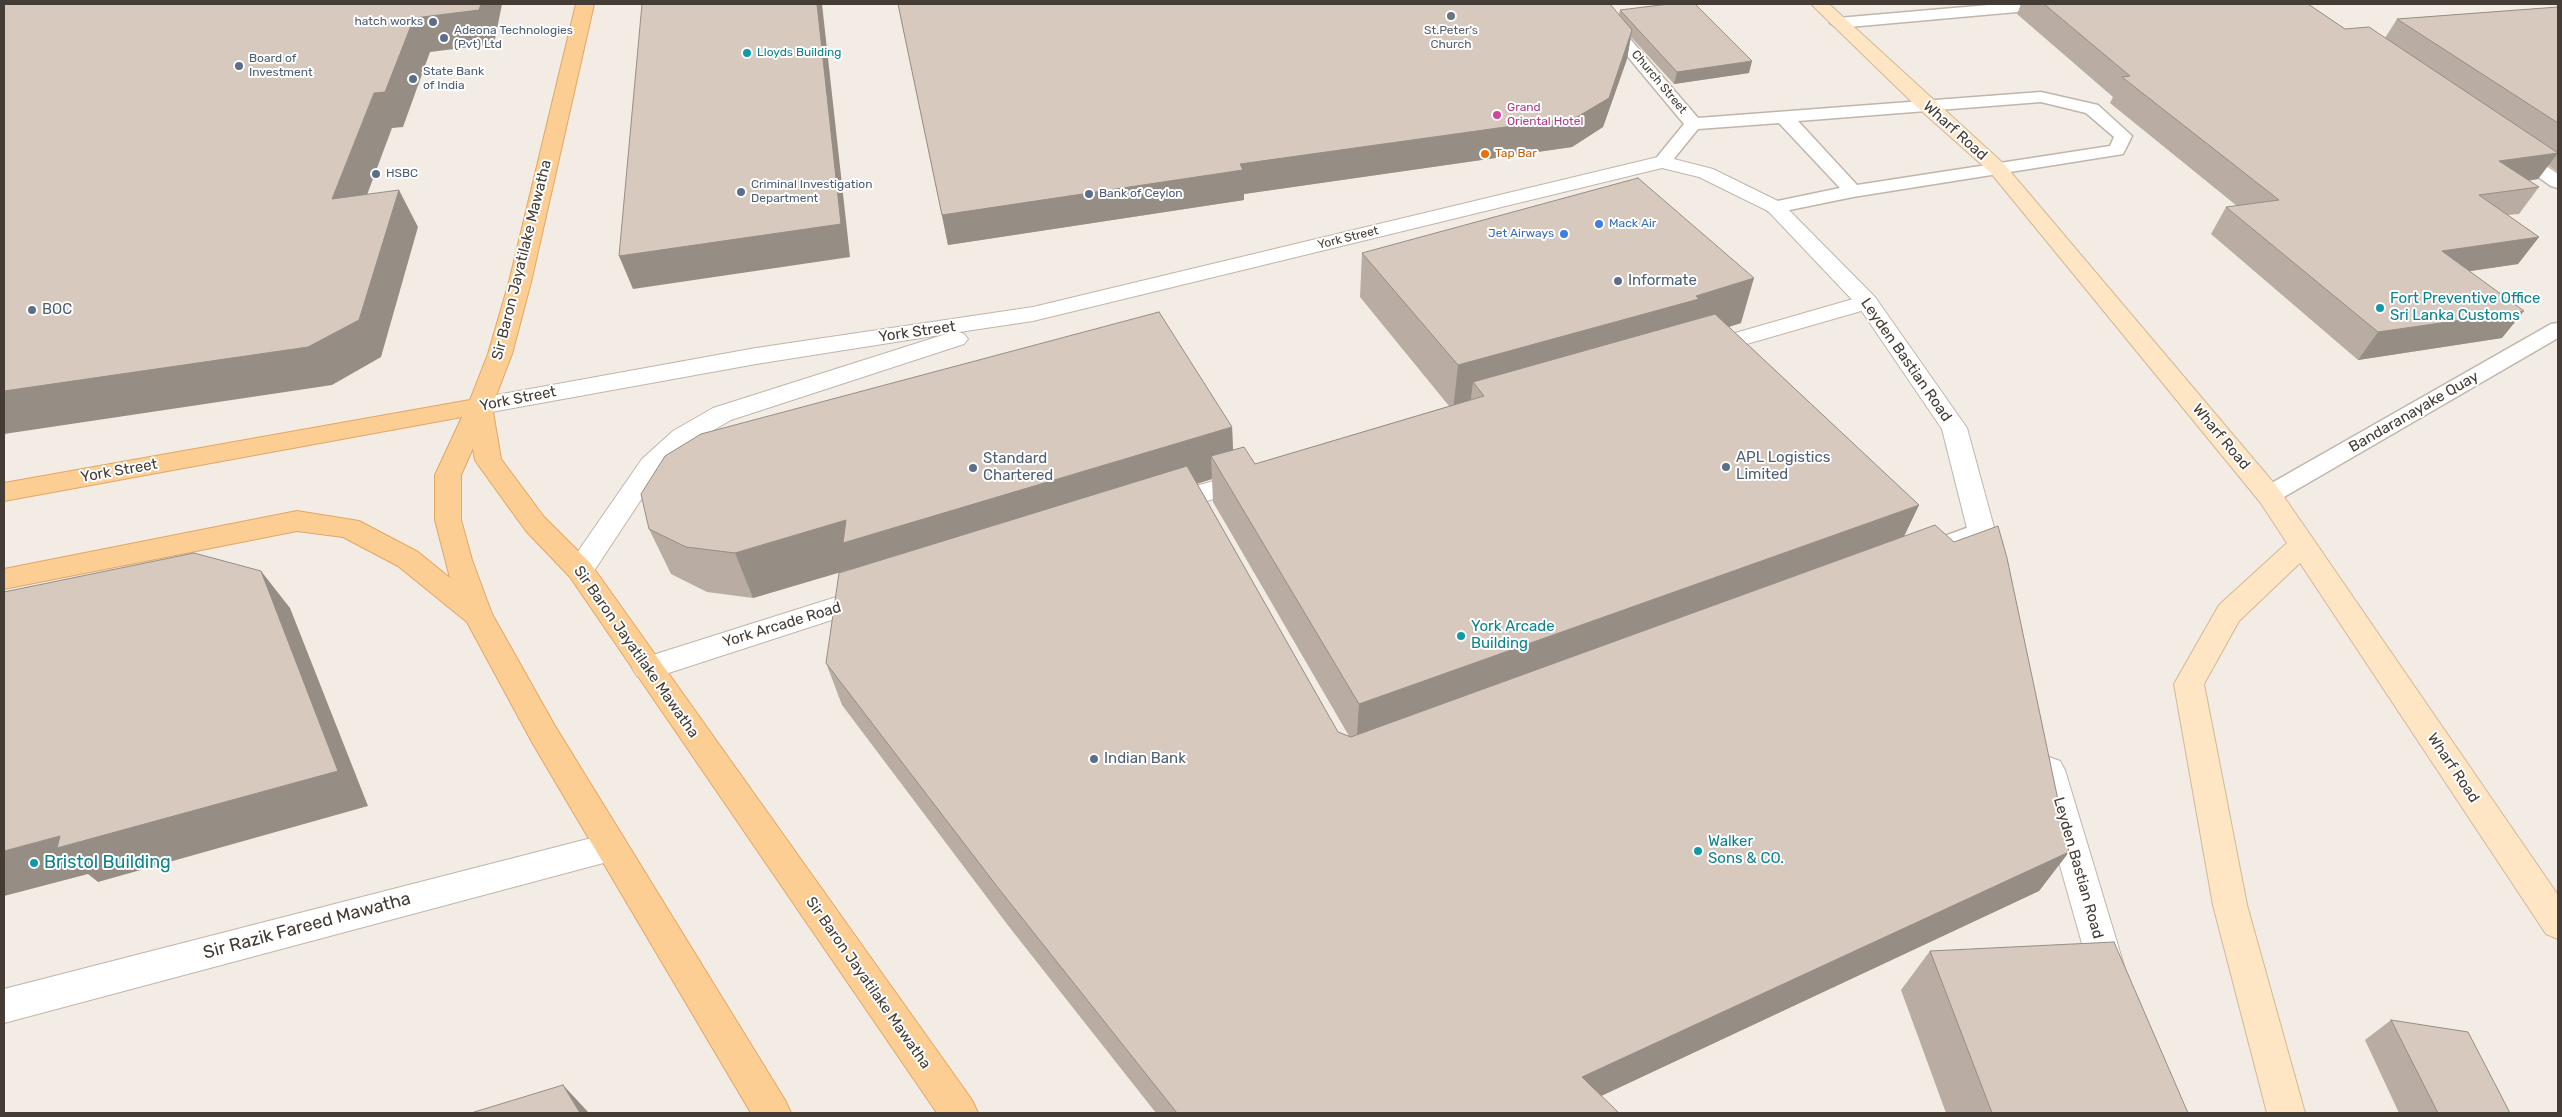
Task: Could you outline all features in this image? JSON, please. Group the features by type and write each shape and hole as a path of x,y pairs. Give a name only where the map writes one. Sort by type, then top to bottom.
{"main road":[{"name":"Sir Baron Jayatilake Mawatha","path":"585,4 500,354 480,406 488,460 535,524 580,570 959,1113"},
{"name":"Wharf Road","path":"1819,4 1925,104 1997,168 2269,495 2557,917"},
{"name":"York Street","path":"4,492 480,406"},
{"path":"480,406 448,475 448,520 458,560 478,615 544,735 772,1113"},
{"path":"4,578 296,521 349,528 408,559 478,615"},
{"path":"2286,1113 2230,904 2189,684 2229,613 2302,545"}],"street":[{"name":"Leyden Bastian Road","path":"1662,162 1706,173 1775,207 1867,302 1954,428 1980,532 1997,589"},
{"name":"York Street","path":"580,570 651,465 682,437 722,414 1033,314 1662,162"},
{"path":"1685,354 1867,302"},
{"name":"York Street","path":"480,406 756,356 1033,314"},
{"path":"1148,510 1201,504 1272,473"},
{"name":"York Arcade Road","path":"647,668 890,591"},
{"name":"Leyden Bastian Road","path":"2041,742 2116,999"},
{"name":"Sir Razik Fareed Mawatha","path":"4,1006 611,847"}],"lane":[{"name":"Church Street","path":"1592,4 1664,87 1693,124 1662,162"},
{"path":"1838,23 2050,4"},
{"path":"1693,124 1925,104 2041,97 2092,109 2123,136 2117,150 1853,191 1775,207"},
{"path":"1784,117 1853,191"},
{"path":"2501,143 2558,182"},
{"name":"Bandaranayake Quay","path":"2269,495 2558,329"},
{"path":"1897,563 1980,532"}],"building":[{"path":"4,4 481,4 479,10 414,18 385,92 374,93 332,199 399,190 359,320 308,347 4,391"},
{"path":"642,4 817,4 841,224 619,256"},
{"path":"898,4 1610,4 1632,30 1609,98 1577,117 1240,164 1243,170 942,215"},
{"path":"1669,4 1695,4 1752,61 1677,72 1620,10"},
{"path":"2044,4 2308,4 2345,29 2369,27 2558,153 2499,161 2539,187 2479,195 2539,237 2442,251 2524,311 2378,332 2226,207 2279,200 2122,77 2130,76"},
{"path":"2558,7 2558,123 2397,19"},
{"path":"1638,178 1754,278 1696,296 1699,299 1458,365 1362,253"},
{"name":"Standard Chartered","path":"1159,312 1232,427 843,543 846,520 735,553 686,547 649,529 641,494 665,456 701,434"},
{"name":"York Arcade Building","path":"1715,314 1919,505 1359,704 1211,456 1244,447 1255,464 1484,396 1473,382"},
{"path":"1187,466 1338,732 1351,737 1935,525 1954,542 1998,526 2007,558 2069,852 1582,1077 1619,1113 1177,1113 999,889 826,663 839,573"},
{"path":"194,553 261,571 338,771 57,848 60,836 4,851 4,592"},
{"path":"2114,942 2188,1113 1992,1113 1930,951"},
{"path":"2391,1020 2468,1032 2510,1113 2438,1113"},
{"path":"563,1085 580,1113 471,1113"}],"place":[{"name":"St.Peter's Church","path":"1451,16"},
{"name":"hatch works","path":"433,22"},
{"name":"Adeona Technologies (Pvt) Ltd","path":"444,38"},
{"name":"Lloyds Building","path":"747,53"},
{"name":"Board of Investment","path":"239,66"},
{"name":"State Bank of India","path":"413,79"},
{"name":"Grand Oriental Hotel","path":"1497,115"},
{"name":"Tap Bar","path":"1485,154"},
{"name":"HSBC","path":"376,174"},
{"name":"Criminal Investigation Department","path":"741,192"},
{"name":"Bank of Ceylon","path":"1089,194"},
{"name":"Mack Air","path":"1599,224"},
{"name":"Jet Airways","path":"1564,234"},
{"name":"Informate","path":"1618,281"},
{"name":"Fort Preventive Office Sri Lanka Customs","path":"2380,308"},
{"name":"BOC","path":"32,310"},
{"name":"APL Logistics Limited","path":"1726,467"},
{"name":"Standard Chartered","path":"973,468"},
{"name":"York Arcade Building","path":"1461,636"},
{"name":"Indian Bank","path":"1094,759"},
{"name":"Walker Sons & CO.","path":"1698,851"},
{"name":"Bristol Building","path":"34,863"}]}
